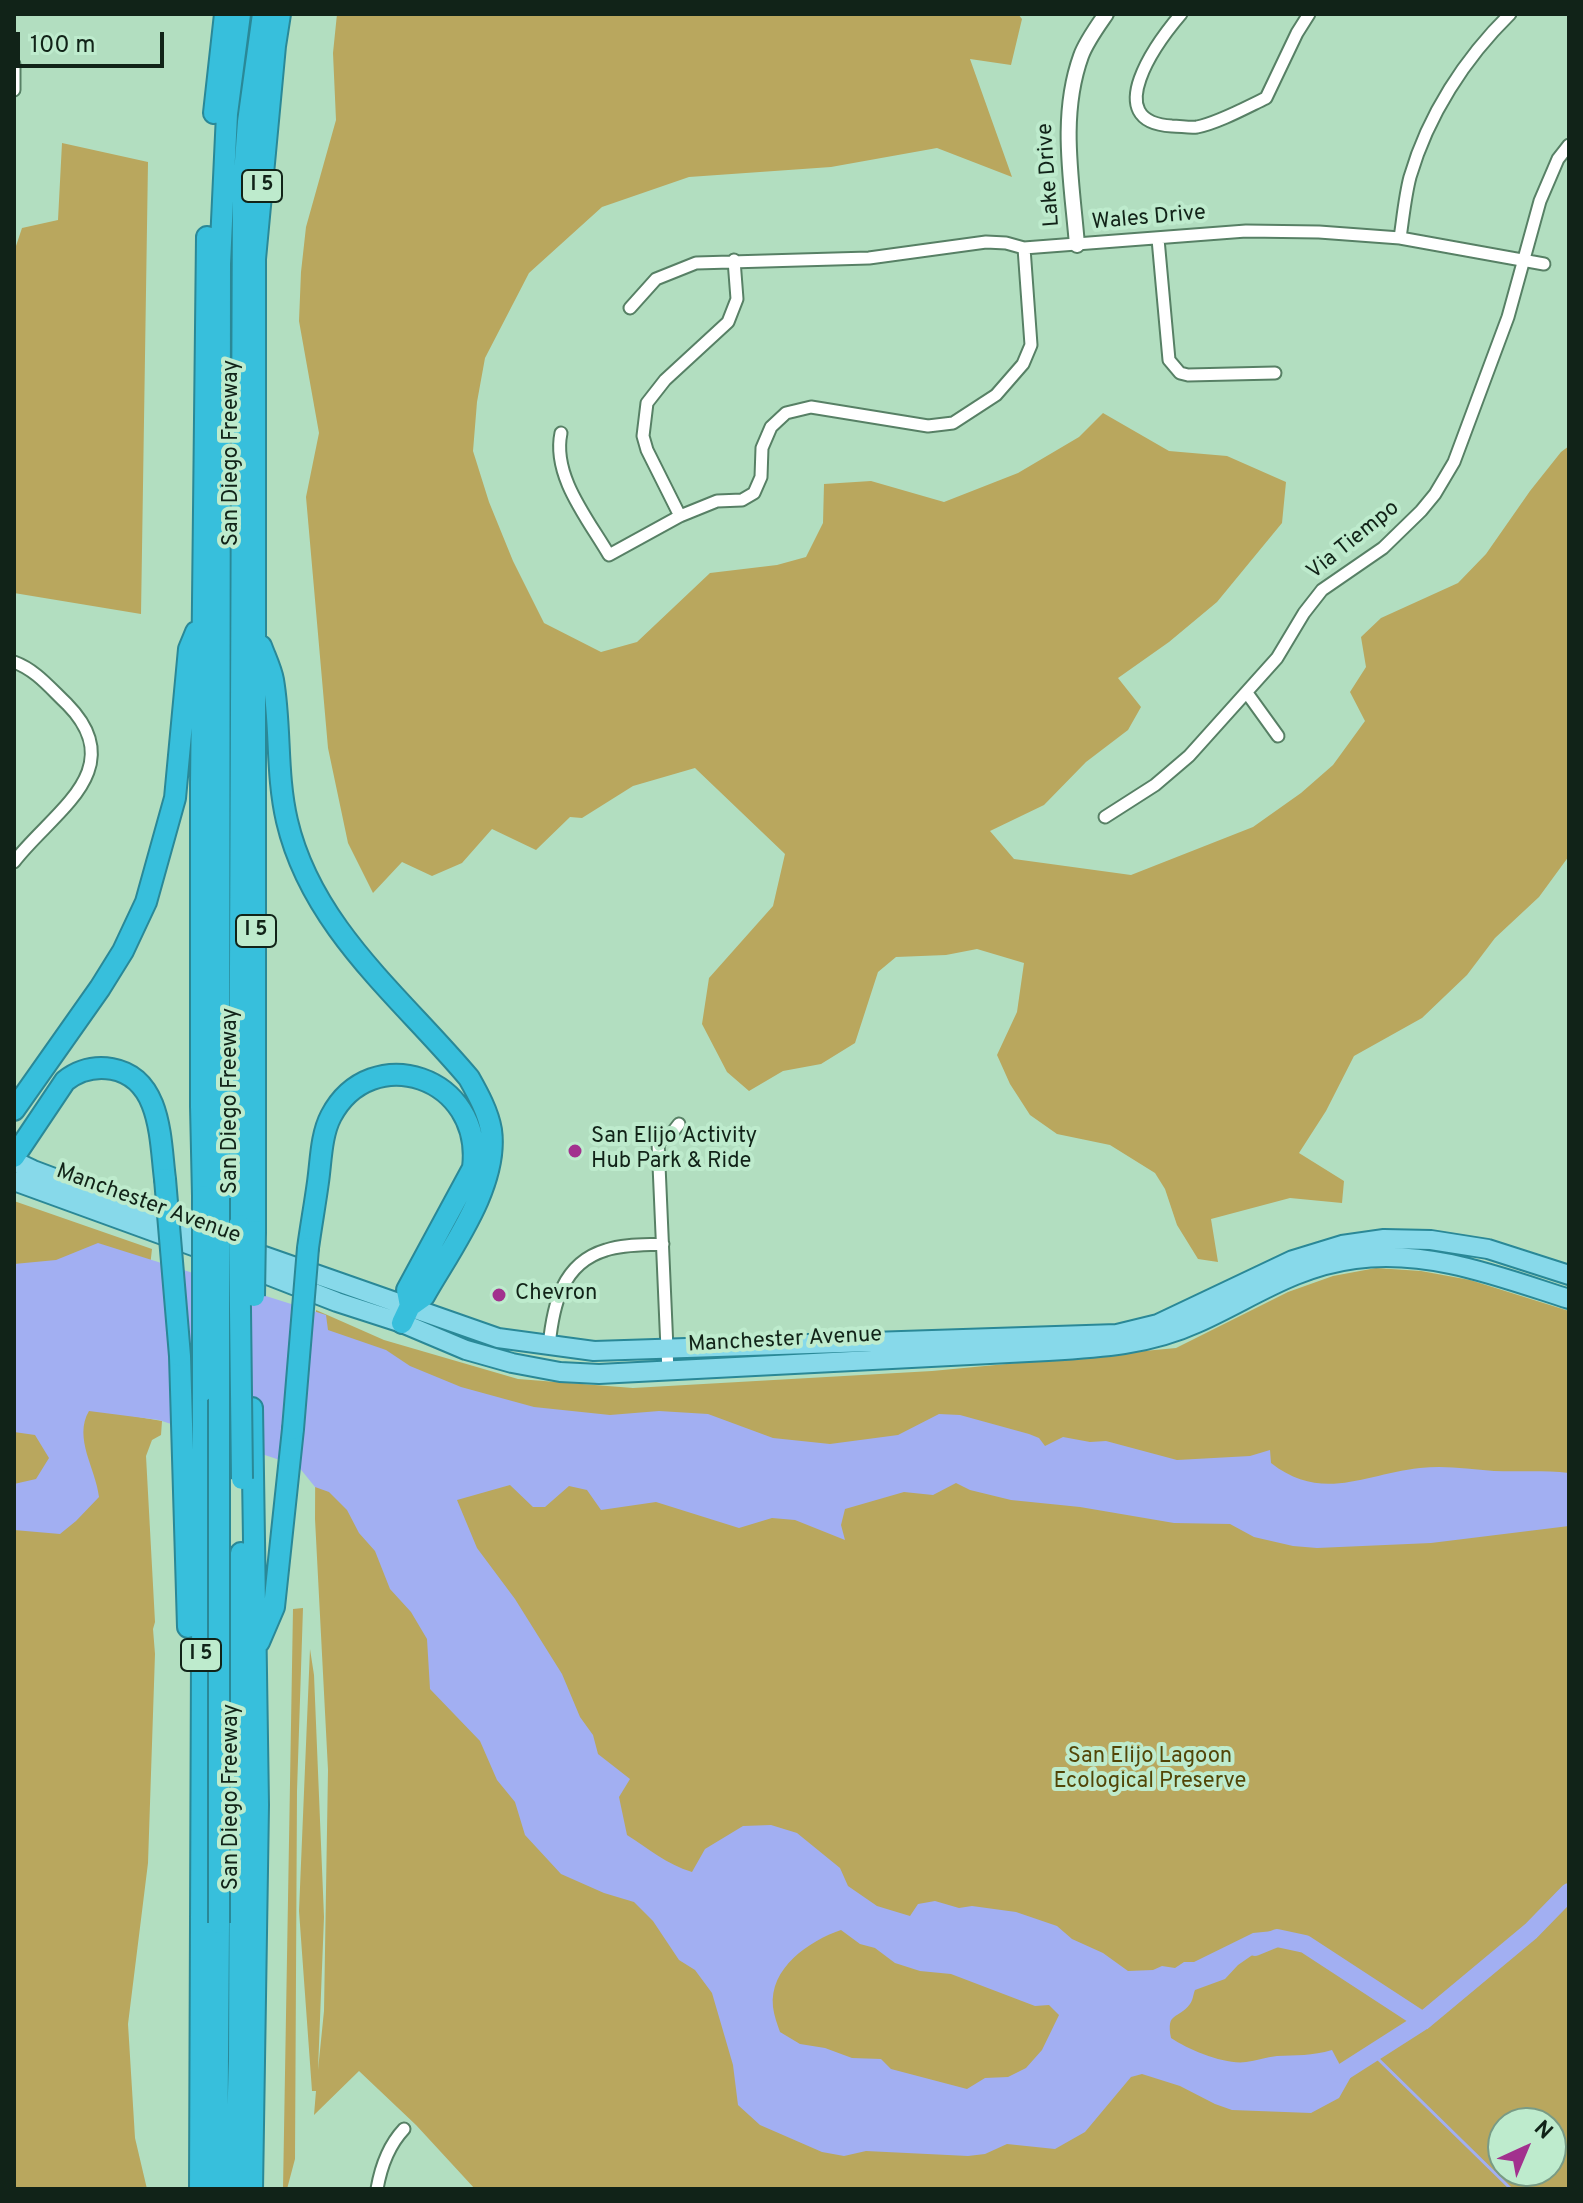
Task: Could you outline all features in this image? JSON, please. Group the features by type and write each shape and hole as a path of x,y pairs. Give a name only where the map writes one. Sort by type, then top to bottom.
{"highway":[{"name":"San Diego Freeway","path":"200,2189 209,1921 211,1197 201,1106 205,268 211,144 225,14"},
{"path":"211,1197 222,319 220,264 227,114 240,14"},
{"path":"247,1228 243,187 248,122 263,14"},
{"name":"San Diego Freeway","path":"252,2189 257,1915 256,1650 248,1480 252,1408 247,1228 256,631 255,259 280,14"},
{"path":"14,1110 100,988 123,951 146,902 175,798 189,649 203,613"},
{"path":"256,631 273,679 280,788 299,861 320,902 349,945 469,1078 491,1130 491,1166 483,1191 424,1296 406,1314"},
{"path":"14,1159 65,1081 75,1074 95,1067 116,1069 138,1083 152,1102 158,1120 165,1179 180,1356 182,1456 209,1921 217,2189"},
{"path":"256,1650 274,1607 308,1248 324,1137 331,1116 343,1100 377,1077 419,1077 438,1086 454,1099 469,1122 475,1147 473,1168 407,1290 406,1314"},
{"path":"235,2189 248,1480"}],"main road":[{"name":"Manchester Avenue","path":"14,1159 33,1170 406,1314 466,1350 560,1372 668,1372 1059,1351 1149,1341 1197,1323 1268,1285 1308,1270 1354,1259 1393,1257 1439,1260 1569,1299"},
{"name":"Manchester Avenue","path":"14,1181 337,1302 447,1322 498,1338 594,1351 1117,1334 1158,1324 1293,1260 1342,1245 1384,1239 1431,1240 1480,1247 1569,1275"}],"street":[{"name":"Lake Drive","path":"1077,245 1067,126 1069,97 1082,53 1106,14"},
{"path":"1181,14 1159,39 1136,86 1139,111 1147,120 1159,125 1197,127 1266,98 1309,14"},
{"path":"1400,238 1410,177 1437,111 1471,56 1510,14"},
{"path":"14,64 14,90"},
{"name":"Via Tiempo","path":"1105,817 1155,785 1178,765 1277,658 1322,590 1383,548 1435,494 1454,462 1508,317 1526,262 1540,201 1558,159 1569,145"},
{"name":"Wales Drive","path":"630,308 644,289 668,272 696,263 869,258 986,242 1024,248 1246,231 1319,232 1400,238 1544,264"},
{"path":"1158,239 1169,360 1180,373 1275,373"},
{"path":"561,433 559,458 564,475 609,555 680,516 717,501 742,500 754,493 761,477 762,448 771,427 786,413 811,407 928,426 953,423 996,395 1023,364 1031,345 1024,248"},
{"path":"680,516 647,450 643,436 647,403 665,380 728,322 737,299 734,260"},
{"path":"14,662 39,676 78,715 86,731 91,756 91,769 81,790 14,862"},
{"path":"1247,693 1278,736"},
{"path":"668,1372 658,1142 679,1124"},
{"path":"549,1346 560,1290 579,1264 608,1249 663,1244"},
{"path":"377,2189 380,2167 394,2139 404,2129"}],"green space":[{"path":"337,14 1018,14 1022,19 1011,65 970,59 1012,177 937,148 831,167 689,177 602,207 529,273 485,358 473,451 513,561 544,623 601,652 637,642 710,573 777,565 806,557 823,523 824,484 871,481 944,502 1018,473 1079,437 1103,413 1169,451 1227,456 1286,482 1282,523 1217,602 1169,642 1118,678 1141,707 1128,730 1086,762 1044,805 990,831 1014,859 1131,875 1253,827 1301,793 1333,765 1365,721 1350,692 1366,667 1361,637 1381,618 1458,583 1486,554 1530,491 1569,446 1569,856 1539,897 1495,938 1467,975 1422,1018 1354,1056 1326,1111 1299,1153 1344,1181 1342,1203 1290,1198 1211,1219 1218,1262 1198,1259 1177,1225 1165,1189 1155,1173 1110,1145 1057,1134 1030,1115 1010,1084 997,1055 1017,1012 1024,963 977,949 946,955 896,957 878,972 855,1043 821,1064 783,1071 749,1091 727,1072 702,1024 709,978 773,906 785,854 695,768 633,786 582,818 570,817 536,850 492,829 462,863 432,876 402,862 373,893 348,843 328,748 306,497 319,433 299,321 301,272 306,227 336,120 333,53"},
{"path":"62,143 148,162 141,614 14,593 14,252 22,228 58,220"},
{"path":"14,1201 152,1249 133,1416 162,1421 161,1435 152,1440 146,1456 155,1654 148,1863 128,2024 135,2138 147,2189 14,2189"},
{"name":"San Elijo Lagoon Ecological Preserve","path":"1376,1268 1421,1271 1470,1280 1569,1311 1569,2189 475,2189 416,2125 359,2071 314,2115 316,2091 312,2091 299,1911 310,1649 314,1675 324,1917 318,2070 324,2011 328,1770 315,1519 316,1310 384,1340 518,1379 633,1388 932,1371 1176,1348 1288,1292 1333,1276"},
{"path":"303,1608 297,1791 295,2159 287,2189 283,2189 293,1609"}],"water":[{"path":"98,1243 326,1315 328,1330 386,1350 410,1366 461,1387 534,1407 610,1415 659,1411 708,1414 773,1438 830,1444 898,1435 939,1414 960,1415 1029,1434 1039,1438 1045,1446 1063,1437 1090,1442 1106,1441 1177,1460 1250,1456 1270,1450 1271,1463 1290,1475 1308,1482 1326,1484 1429,1467 1569,1473 1569,1526 1431,1543 1317,1548 1254,1537 1230,1524 1174,1523 1080,1507 1011,1500 970,1490 956,1483 933,1495 904,1492 845,1509 841,1525 845,1540 795,1520 772,1518 739,1528 656,1502 601,1510 587,1490 569,1486 545,1507 533,1507 510,1485 457,1500 477,1548 515,1599 562,1674 580,1717 593,1735 598,1754 630,1779 619,1797 627,1835 658,1856 692,1872 705,1849 743,1826 771,1825 797,1833 840,1868 848,1886 877,1906 910,1916 918,1904 935,1901 959,1908 972,1906 1016,1912 1057,1926 1072,1939 1103,1953 1128,1971 1153,1970 1162,1966 1175,1968 1253,1933 1273,1931 1277,1938 1238,1965 1225,1979 1195,1990 1190,2004 1170,2024 1171,2038 1207,2056 1237,2062 1332,2050 1341,2067 1351,2064 1356,2058 1361,2059 1339,2098 1311,2113 1232,2110 1180,2086 1142,2074 1131,2077 1085,2132 1055,2149 1007,2144 985,2154 968,2156 866,2151 844,2156 822,2152 760,2125 738,2105 733,2065 712,1993 695,1970 679,1960 653,1921 634,1902 561,1874 525,1835 515,1802 497,1780 480,1741 430,1689 427,1639 411,1612 390,1589 375,1551 359,1533 347,1510 329,1492 315,1487 298,1466 159,1420 89,1411 83,1432 84,1443 99,1497 60,1534 14,1530 14,1484 36,1479 49,1458 35,1435 14,1432 14,1264 56,1260","holes":["841,1930 860,1944 875,1948 895,1963 920,1971 951,1974 1035,2006 1049,2005 1059,2015 1042,2050 1026,2068 1008,2077 985,2078 967,2089 891,2069 881,2059 852,2058 825,2048 800,2044 780,2032 773,2010 773,1993 784,1968 804,1949"]}],"waterway":[{"path":"1340,2074 1423,2021 1531,1931 1569,1892"},
{"path":"1255,1947 1277,1938 1305,1944 1423,2021"},
{"path":"1372,2053 1511,2189"}],"place":[{"name":"San Elijo Activity Hub Park & Ride","path":"575,1151"},
{"name":"Chevron","path":"499,1295"}]}
